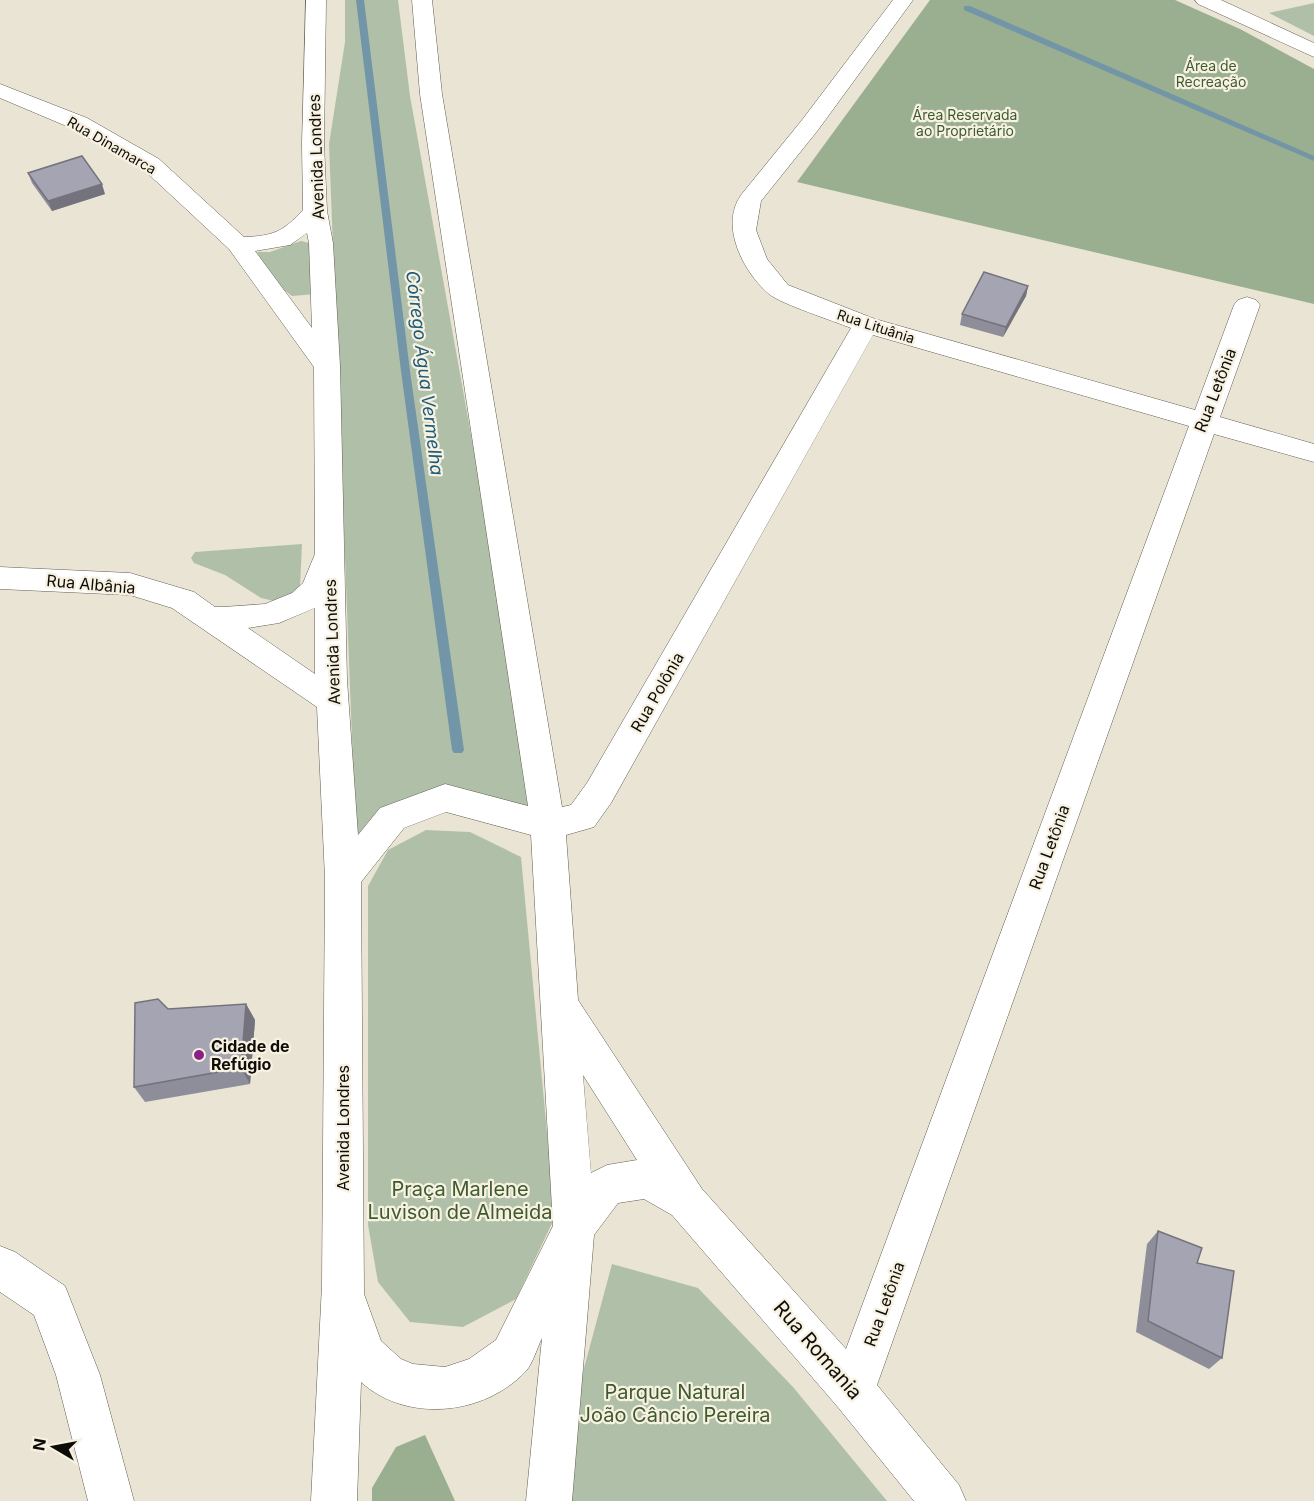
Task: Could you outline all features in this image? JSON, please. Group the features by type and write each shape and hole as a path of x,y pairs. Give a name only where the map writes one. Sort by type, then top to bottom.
{"street":[{"name":"Avenida Londres","path":"316,0 313,144 315,211 321,243 327,366 333,702 343,878 343,1285 334,1501"},
{"path":"422,0 431,94 548,825 574,1228 549,1501"},
{"name":"Rua Lituânia","path":"903,0 810,125 749,200 744,230 755,261 779,290 866,325 1314,453"},
{"path":"1205,0 1314,51"},
{"name":"Rua Dinamarca","path":"0,90 79,123 151,164 237,244 327,366"},
{"path":"237,244 271,243 294,235 315,211"},
{"name":"Rua Letônia","path":"853,1390 1247,305"},
{"name":"Rua Polônia","path":"343,878 392,818 445,798 548,825 582,817 599,793 866,325"},
{"path":"211,618 261,616 287,609 312,593 330,551"},
{"name":"Rua Albânia","path":"0,578 130,584 183,600 333,702"},
{"name":"Rua Romania","path":"558,1003 688,1203 853,1390 943,1501"},
{"name":"Rua Romania","path":"574,1228 607,1185 648,1178 688,1203"},
{"name":"Avenida Londres","path":"343,1285 364,1355 386,1375 413,1386 445,1389 481,1377 511,1355 574,1228"},
{"path":"0,1267 50,1301 78,1375 111,1501"}],"green space":[{"path":"345,0 398,0 410,96 540,818 442,793 356,843 329,144 345,42"},
{"name":"Área Reservada ao Proprietário","path":"930,0 1175,0 1240,29 1314,69 1314,304 797,182"},
{"path":"1314,3 1314,36 1269,13"},
{"path":"301,241 313,244 316,294 292,296 272,281 257,252 270,252"},
{"path":"302,544 300,587 291,599 274,601 261,598 225,575 194,563 191,558 195,552"},
{"name":"Praça Marlene Luvison de Almeida","path":"426,830 470,832 521,857 555,1217 516,1299 463,1327 410,1322 378,1282 368,1225 368,886 388,850"},
{"name":"Parque Natural João Câncio Pereira","path":"612,1264 698,1288 793,1387 887,1501 566,1501 580,1383"},
{"path":"425,1435 455,1501 372,1501 372,1488 396,1447"}],"building":[{"path":"82,156 102,184 48,201 28,173"},
{"path":"984,272 1028,286 1006,327 962,314"},
{"name":"Cidade de Refúgio","path":"158,999 168,1009 246,1004 241,1068 134,1087 135,1003"},
{"path":"1158,1231 1202,1248 1197,1263 1234,1271 1222,1358 1148,1321"}],"waterway":[{"name":"Córrego Água Vermelha","path":"360,0 406,371 458,750"},
{"path":"967,8 1314,159"}],"place":[{"name":"Cidade de Refúgio","path":"199,1055"}],"park label":[{"name":"Área de Recreação","path":"1211,74"}]}
